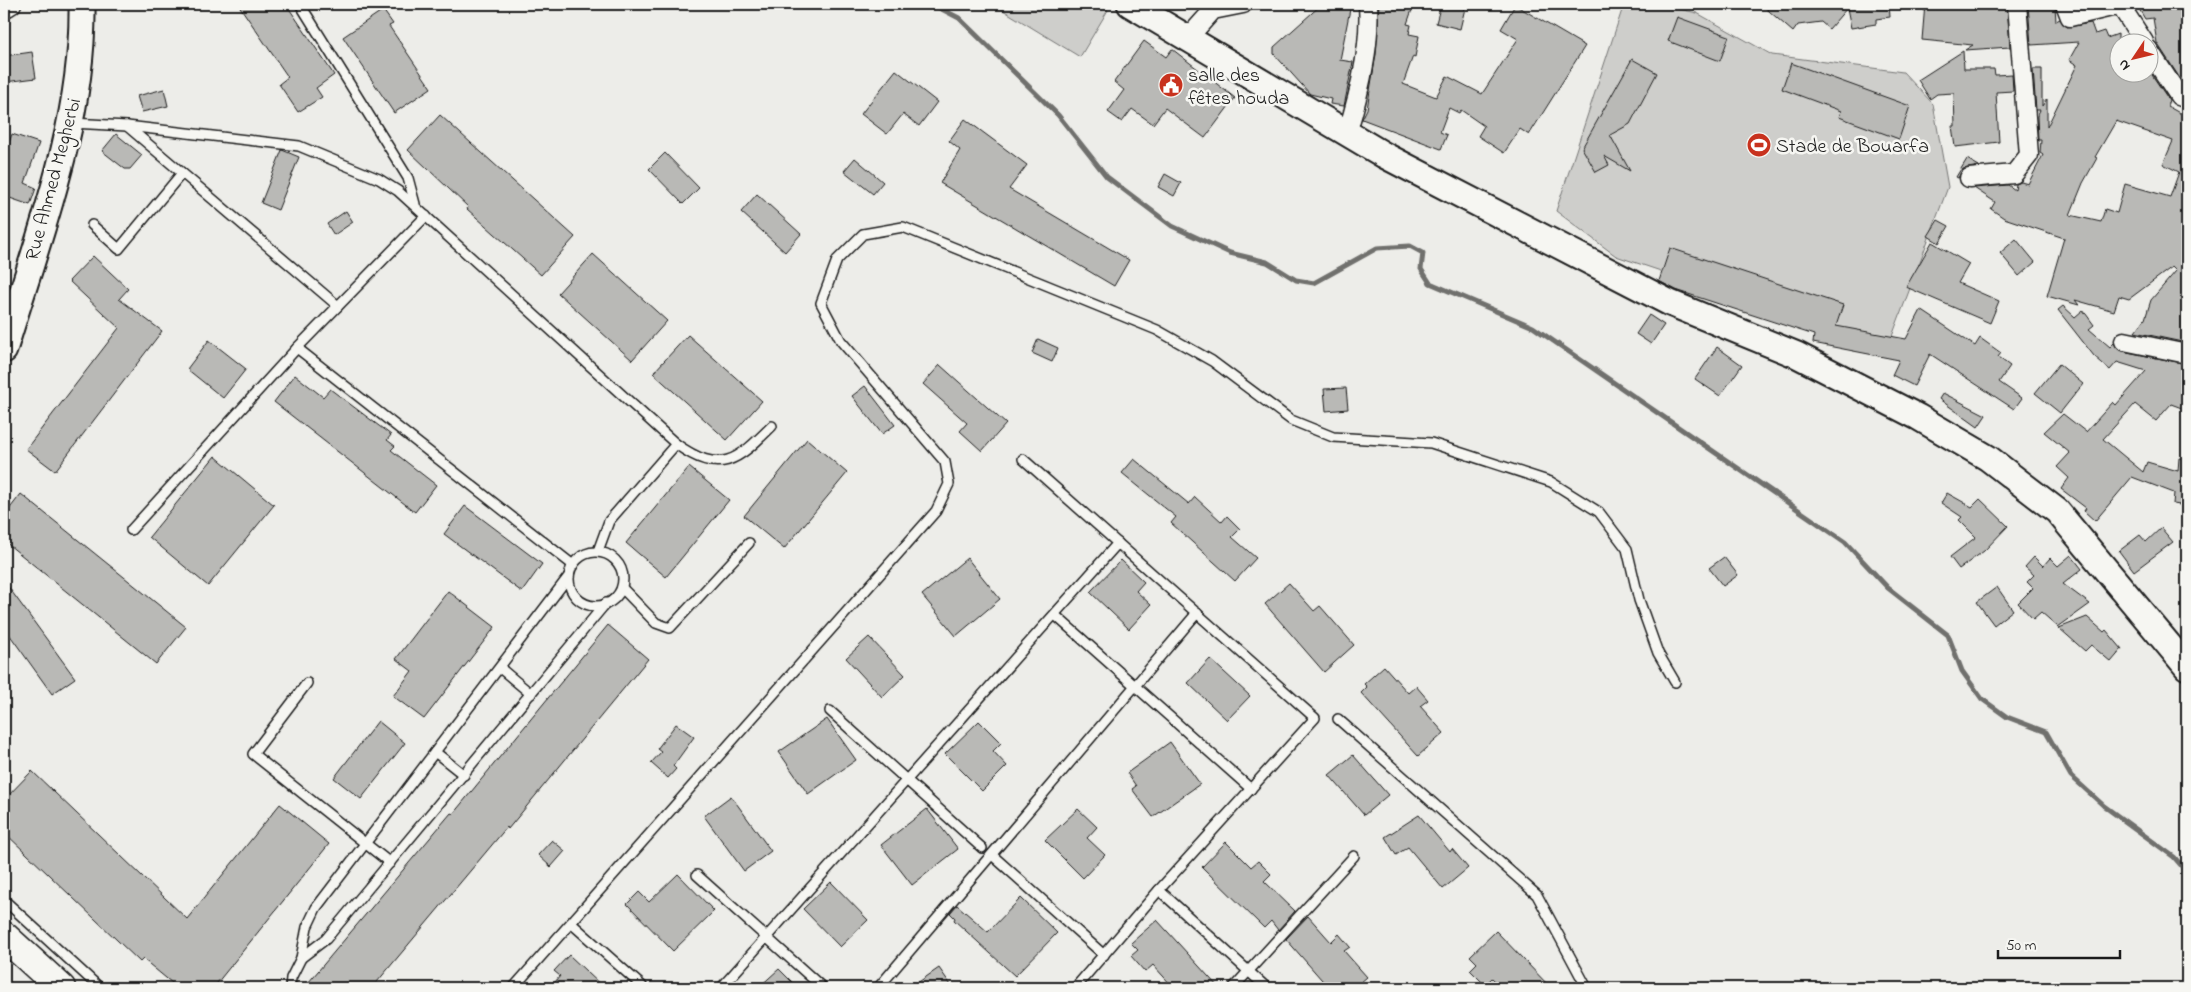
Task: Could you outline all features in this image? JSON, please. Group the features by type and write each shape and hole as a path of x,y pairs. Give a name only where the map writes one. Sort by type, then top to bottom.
{"main road":[{"path":"4,936 61,988"},
{"path":"4,950 46,988"}],"street":[{"path":"4,9 12,4"},
{"name":"Rue Ahmed Megherbi","path":"4,350 54,182 69,122 79,68 82,4"},
{"path":"1130,4 1393,160 1670,303 1797,355 1918,417 1988,458 2056,511 2187,667"},
{"path":"1188,38 1213,10 1244,4"},
{"path":"1348,133 1355,108 1362,67 1369,19 1368,4"},
{"path":"1969,178 2014,174 2029,155 2017,4"},
{"path":"2065,4 2070,17 2120,5 2138,32"},
{"path":"2158,65 2178,96 2187,99"},
{"path":"2124,340 2187,354"}],"lane":[{"path":"300,4 408,178 415,204"},
{"path":"69,122 127,126 299,146 379,179 415,204 676,444 693,456 709,462 725,463 739,457 772,426"},
{"path":"127,126 338,306"},
{"path":"92,225 119,249 182,173"},
{"path":"130,530 297,348 426,216"},
{"path":"513,988 936,511 949,484 945,462 841,342 821,303 837,260 863,234 903,227 1157,330 1212,360 1291,420 1332,437 1431,443 1551,482 1599,512 1627,549 1639,600 1658,653 1674,682"},
{"path":"297,348 573,565"},
{"path":"598,551 609,521 676,444"},
{"path":"1022,459 1315,718 1160,890 1104,955 1081,986"},
{"path":"623,589 656,623 670,628 748,543"},
{"path":"721,988 765,936 908,780 1118,543"},
{"path":"290,988 291,978 301,958 306,927 316,908 569,576 573,565 582,555 598,551 614,558 624,577 623,589 617,597 596,606 580,600 570,586 569,576"},
{"path":"301,958 326,939 606,603"},
{"path":"878,988 1197,613"},
{"path":"1055,615 1251,789"},
{"path":"500,668 531,694"},
{"path":"307,683 253,754 390,863"},
{"path":"830,711 982,848"},
{"path":"1338,719 1537,895 1587,988"},
{"path":"435,752 464,775"},
{"path":"992,855 1104,955"},
{"path":"1233,988 1354,856"},
{"path":"697,875 823,988"},
{"path":"1160,890 1267,988"},
{"path":"4,900 100,988"},
{"path":"571,923 642,986 640,988"}],"shaded area":[{"path":"993,4 1098,4 1108,10 1080,57"},
{"name":"Stade de Bouarfa","path":"1624,4 1657,4 1697,13 1772,55 1903,72 1933,104 1948,187 1891,339 1846,333 1616,256 1556,211"}],"building":[{"path":"238,4 286,4 334,75 316,88 322,97 298,112 279,84 288,77"},
{"path":"1322,4 1351,4 1340,60 1353,62 1344,106 1330,104 1331,99 1310,94 1274,54 1274,47"},
{"path":"1379,4 1414,4 1407,24 1411,25 1409,34 1419,36 1415,57 1413,56 1403,84 1436,97 1447,76 1482,94 1518,39 1501,29 1515,5 1585,46 1529,135 1520,129 1504,153 1478,136 1484,126 1461,110 1459,113 1449,108 1440,132 1447,135 1441,149 1362,119 1367,109 1376,54"},
{"path":"1441,4 1466,4 1460,29 1436,23"},
{"path":"1761,4 1889,4 1890,17 1876,19 1876,24 1851,28 1847,8 1829,29 1821,22 1798,25 1793,32"},
{"path":"1925,4 2007,4 2010,47 1965,50 1973,45 1922,40"},
{"path":"2028,4 2047,4 2047,7 2055,7 2056,21 2060,19 2067,27 2091,23 2095,34 2104,31 2108,38 2108,82 2157,82 2169,100 2167,106 2185,116 2187,111 2187,343 2135,332 2145,319 2151,300 2176,271 2172,267 2129,299 2119,296 2114,311 2075,300 2079,305 2047,296 2064,238 2004,218 1991,209 1995,202 1974,188 2008,185 2015,190 2016,184 2021,182 2028,184 2043,155 2040,153 2041,140 2038,140 2037,116 2040,110 2036,110 2033,69 2042,69 2042,106 2047,99 2047,127 2077,65 2069,60 2079,42 2031,45","holes":["2116,121 2173,141 2163,164 2179,172 2170,197 2125,184 2117,213 2105,209 2101,222 2070,215 2083,183 2097,158 2095,157"]},
{"path":"2136,4 2187,4 2187,84 2183,83 2158,45 2158,32 2155,32 2153,18 2145,19"},
{"path":"383,10 393,24 389,26 431,88 394,113 343,37"},
{"path":"1677,17 1729,36 1720,61 1668,41"},
{"path":"1144,41 1166,57 1172,49 1235,98 1205,138 1165,108 1153,124 1132,109 1122,122 1108,112 1124,90 1114,82"},
{"path":"1963,51 1964,69 1994,69 1995,75 2012,74 2013,91 1996,92 1999,142 1955,147 1952,126 1955,126 1954,93 1937,94 1930,99 1918,80"},
{"path":"32,52 36,78 5,82 4,56"},
{"path":"1632,59 1657,73 1630,124 1610,135 1630,171 1604,156 1609,165 1596,172 1582,148"},
{"path":"1791,63 1910,106 1899,139 1839,117 1841,111 1782,89"},
{"path":"896,70 937,102 919,126 903,114 887,134 861,114"},
{"path":"164,89 168,106 142,112 137,96"},
{"path":"440,115 575,237 541,275 467,209 468,207 408,150"},
{"path":"965,119 1027,165 1009,189 1129,260 1114,286 940,183 960,150 949,141"},
{"path":"12,134 39,143 25,183 36,188 30,205 4,196 4,157"},
{"path":"116,134 142,155 130,169 125,169 102,151"},
{"path":"282,150 299,157 278,210 261,203"},
{"path":"665,153 699,188 683,204 649,169"},
{"path":"855,158 883,182 873,194 844,171"},
{"path":"1967,159 1979,166 1963,169 1958,178 1956,177"},
{"path":"1165,174 1181,183 1174,196 1158,187"},
{"path":"757,194 801,234 785,252 741,212"},
{"path":"346,211 353,222 334,235 327,224"},
{"path":"1938,220 1949,226 1939,243 1928,236"},
{"path":"2016,239 2035,262 2019,276 2000,253"},
{"path":"1932,242 1969,264 1958,283 1999,301 1990,323 1906,287"},
{"path":"1670,248 1843,305 1836,326 1906,339 1921,310 1975,346 1980,338 2001,353 1998,357 2010,366 1999,382 2022,398 2014,409 1930,354 1914,386 1892,375 1899,360 1813,343 1814,335 1676,290 1659,281"},
{"path":"593,254 667,321 632,360 558,293"},
{"path":"93,256 128,289 119,299 162,331 55,471 26,449 119,328 69,281"},
{"path":"2063,306 2075,317 2083,310 2094,325 2089,329 2110,347 2114,343 2122,351 2187,364 2187,410 2171,404 2156,421 2135,404 2103,439 2143,472 2147,462 2178,471 2179,458 2187,459 2187,506 2173,504 2174,493 2132,477 2095,521 2084,511 2086,508 2061,489 2069,478 2057,467 2070,453 2044,432 2063,414 2086,432 2113,402 2116,405 2146,371 2117,362 2110,370 2094,356 2058,310"},
{"path":"1649,315 1664,325 1651,344 1636,334"},
{"path":"688,335 762,401 727,440 653,373"},
{"path":"1038,339 1058,348 1052,362 1032,353"},
{"path":"209,340 246,369 223,398 187,369"},
{"path":"1717,347 1742,365 1720,396 1695,379"},
{"path":"2059,364 2083,384 2060,413 2035,393"},
{"path":"940,365 1006,424 982,451 960,431 967,423 923,384"},
{"path":"295,375 323,397 330,389 391,435 387,440 395,446 391,450 436,485 415,512 274,402"},
{"path":"865,386 895,425 882,434 852,396"},
{"path":"1346,388 1348,409 1326,411 1324,389"},
{"path":"1943,393 1986,415 1978,427 1939,399"},
{"path":"807,439 847,473 784,549 744,516"},
{"path":"215,456 274,505 208,586 149,537"},
{"path":"1134,459 1189,504 1195,497 1222,522 1227,516 1240,529 1232,537 1256,558 1235,581 1171,523 1176,517 1122,473"},
{"path":"689,467 729,500 666,577 626,543"},
{"path":"1947,493 1972,507 1980,499 2008,526 1984,551 1959,569 1950,557 1976,537 1959,520 1962,517 1941,503"},
{"path":"21,494 186,627 156,664 4,541 4,516"},
{"path":"465,506 542,564 522,592 444,534"},
{"path":"2161,528 2173,542 2134,571 2119,551 2140,535 2146,542"},
{"path":"2071,555 2082,569 2063,584 2090,604 2058,627 2041,612 2033,619 2018,603 2033,588 2027,582 2034,575 2025,567 2034,557 2043,566 2050,558 2058,566"},
{"path":"1724,557 1738,575 1723,586 1709,568"},
{"path":"967,558 1000,599 956,636 922,595"},
{"path":"1121,560 1144,582 1136,591 1151,605 1129,629 1090,592"},
{"path":"4,581 75,678 52,694 4,627"},
{"path":"1289,583 1314,611 1320,606 1354,645 1324,672 1265,604"},
{"path":"1997,587 2013,610 1994,625 1977,602"},
{"path":"448,591 495,627 424,719 393,696 412,671 396,659"},
{"path":"2087,617 2104,632 2106,630 2122,649 2111,662 2091,645 2085,651 2059,628"},
{"path":"608,625 648,659 508,829 507,827 372,988 315,988 308,983 451,813 453,814"},
{"path":"869,637 905,675 882,697 846,658"},
{"path":"1210,659 1250,696 1227,720 1188,683"},
{"path":"1384,666 1408,693 1416,686 1428,700 1420,706 1444,733 1418,756 1361,693 1367,687 1364,684"},
{"path":"827,719 856,760 808,794 779,752"},
{"path":"378,721 405,743 361,799 334,778"},
{"path":"979,721 1001,743 993,751 1007,766 982,791 945,754"},
{"path":"676,724 694,737 673,766 676,769 668,778 651,763 661,752 657,749"},
{"path":"1170,742 1200,784 1153,817 1132,789 1136,786 1127,773"},
{"path":"1353,755 1388,795 1364,815 1329,775"},
{"path":"32,771 187,919 280,804 329,844 213,988 178,988 143,959 140,962 4,832 4,800"},
{"path":"731,796 771,851 744,871 704,816"},
{"path":"927,809 958,849 912,885 881,845"},
{"path":"1078,809 1097,827 1087,838 1105,855 1083,878 1045,840"},
{"path":"1419,815 1450,852 1452,849 1468,868 1443,889 1408,847 1396,855 1385,837"},
{"path":"552,840 565,851 551,867 538,855"},
{"path":"1226,842 1251,867 1258,861 1271,874 1264,881 1295,911 1278,930 1271,921 1264,928 1202,867"},
{"path":"678,874 714,911 673,951 627,904 639,892 649,902"},
{"path":"831,882 868,920 840,947 803,909"},
{"path":"1021,898 1057,933 1015,976 954,920 955,918 950,913 957,905 988,932"},
{"path":"1308,916 1331,942 1339,934 1350,947 1344,951 1367,977 1354,988 1329,988 1286,939"},
{"path":"1157,920 1219,988 1174,988 1153,965 1145,972 1131,956 1138,950 1131,943"},
{"path":"1496,931 1551,988 1502,988 1492,978 1485,985 1470,970 1477,963 1470,956"},
{"path":"569,955 604,988 550,988 560,976 554,971"},
{"path":"939,968 953,988 910,988"},
{"path":"779,969 798,988 758,988"}],"waterway":[{"path":"932,4 959,18 1058,115 1107,177 1172,226 1230,253 1267,262 1296,280 1314,283 1377,248 1410,246 1423,253 1421,269 1430,283 1533,327 1845,542 1888,588 1948,635 1962,671 1982,699 2007,717 2046,732 2071,776 2104,806 2174,857 2187,872"}],"place":[{"name":"salle des fêtes houda","path":"1171,85"},
{"name":"Stade de Bouarfa","path":"1759,145"}]}
